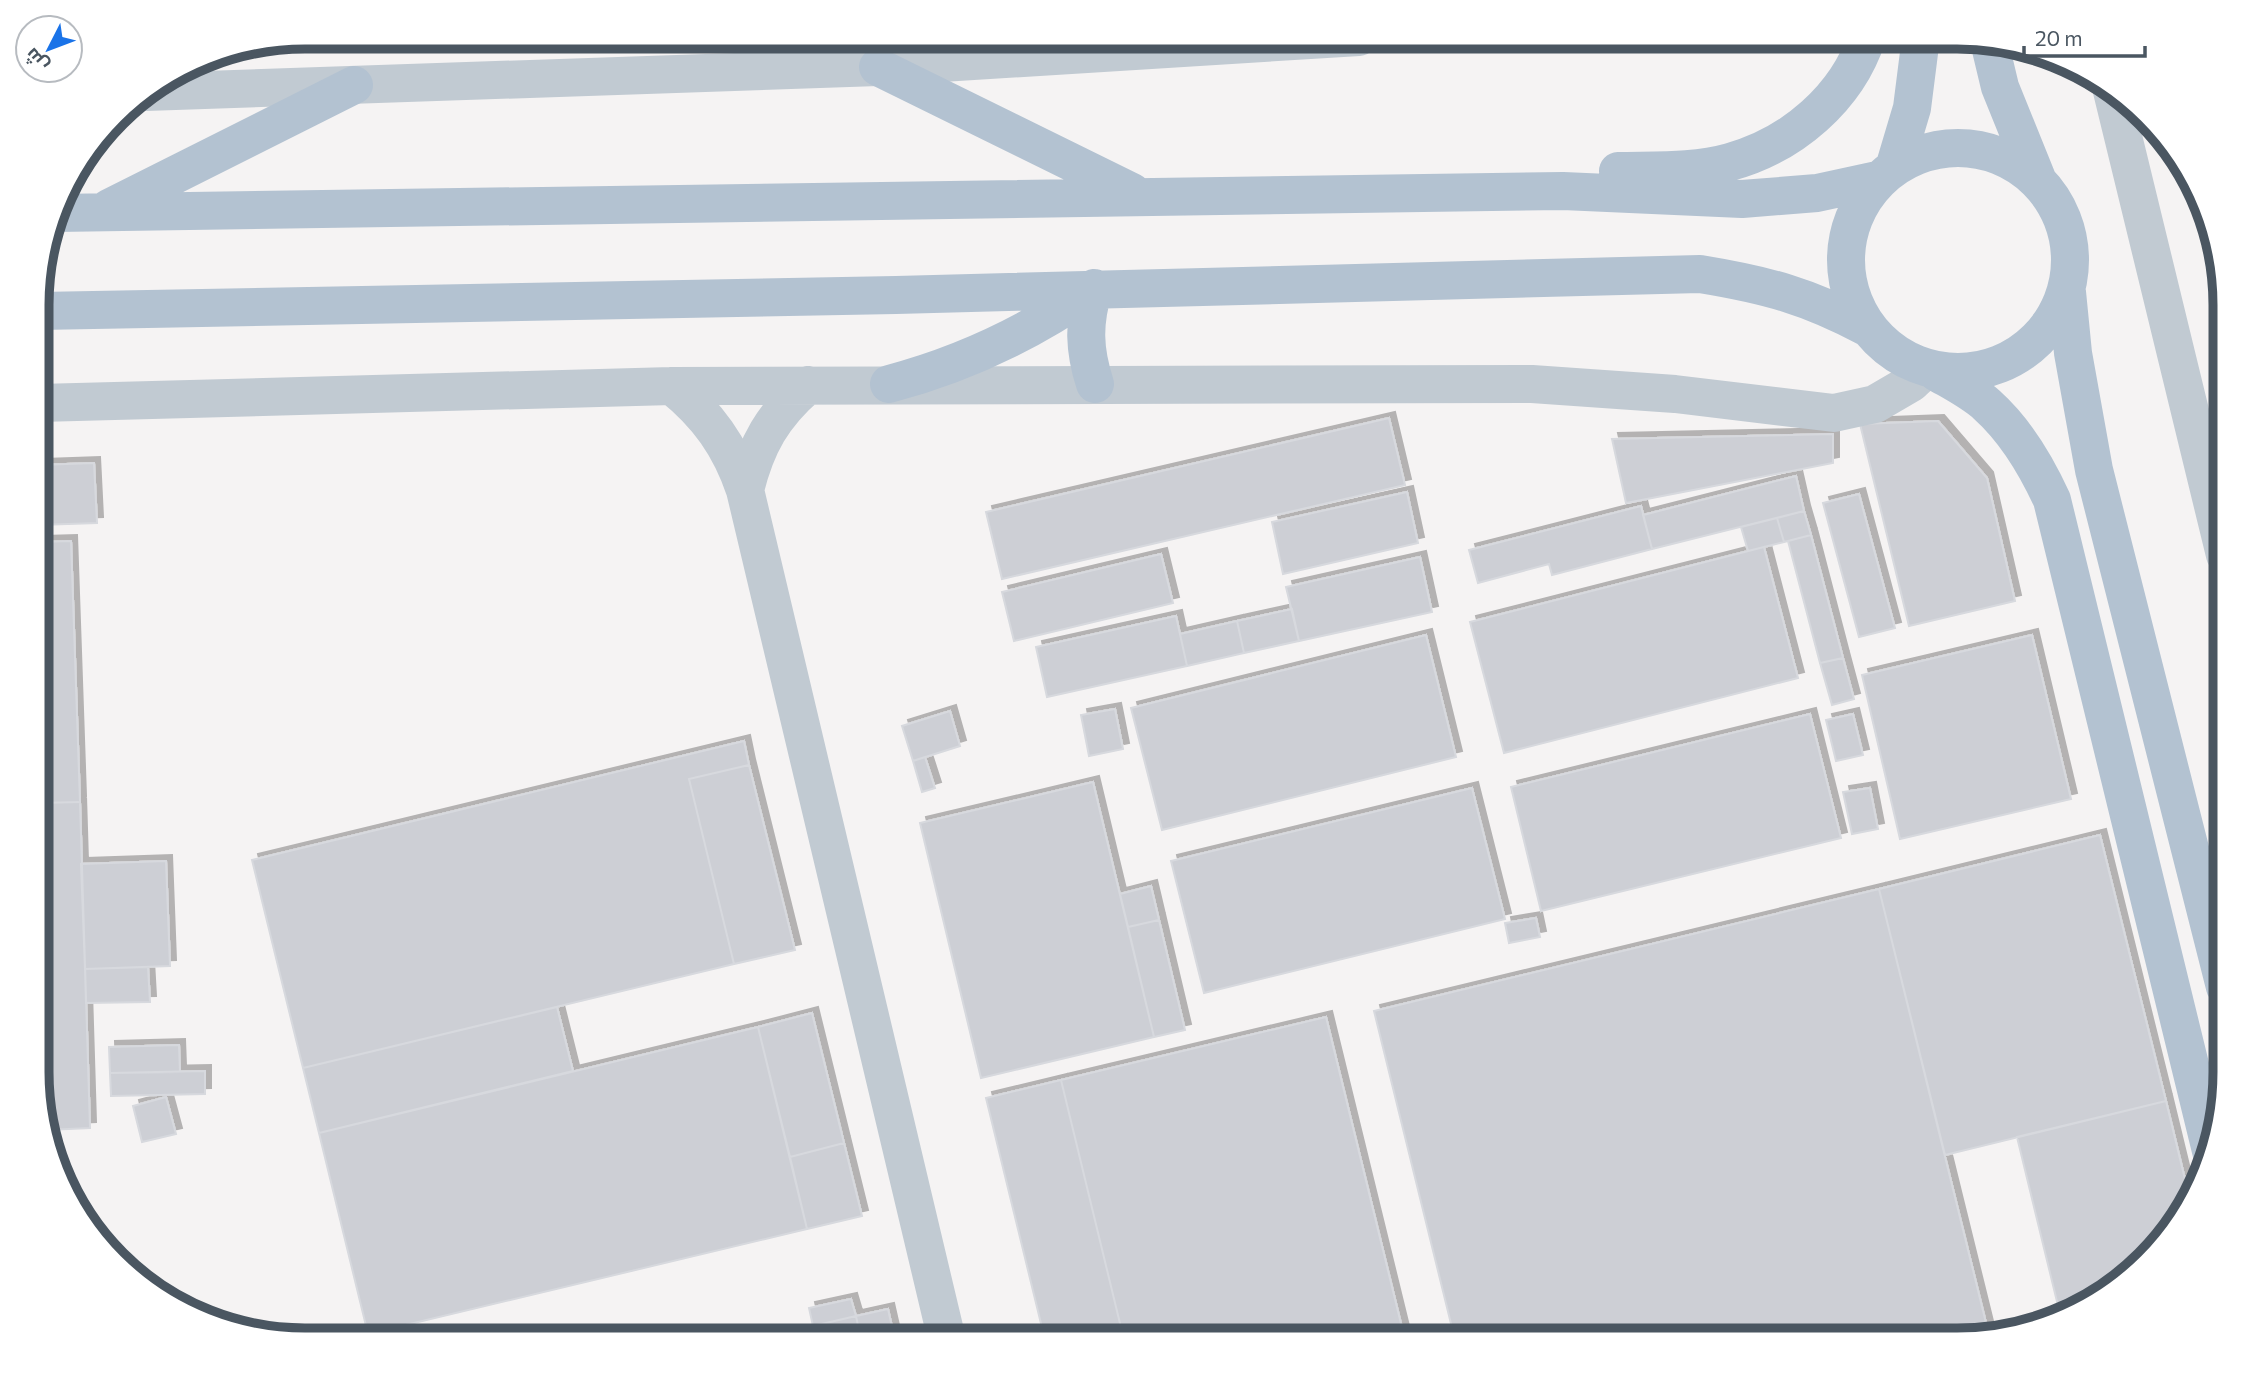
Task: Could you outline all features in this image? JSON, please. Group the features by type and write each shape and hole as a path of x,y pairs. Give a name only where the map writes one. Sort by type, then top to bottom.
{"main road":[{"path":"1563,191 1617,172 1716,164 1765,150 1800,129 1829,103 1850,75 1862,49"},
{"path":"1868,328 1850,293 1845,252 1854,213 1886,173 1912,108 1919,49"},
{"path":"1992,51 2000,87 2038,181 2056,205 2067,233 2071,263 2067,292 2077,379 2097,483 2213,940"},
{"path":"878,67 1138,195"},
{"path":"100,212 354,85"},
{"path":"66,213 1138,195 1563,191 1742,199 1794,196 1886,173 1931,150 1969,148 2006,158 2038,181"},
{"path":"49,311 896,295 1700,274 1782,290 1822,303 1868,328 1894,354 1931,370 1986,403 2013,432 2037,468 2052,500 2206,1130"},
{"path":"1094,288 1084,336 1096,384"},
{"path":"889,384 933,373 996,347 1057,314 1094,288"},
{"path":"1931,370 1969,373 2002,365 2030,347 2053,322 2067,292"}],"street":[{"path":"164,91 878,67 1167,49"},
{"path":"2115,104 2213,506"},
{"path":"49,403 808,384 1532,384 1675,394 1834,413 1875,404 1931,370"},
{"path":"745,490 752,460 766,430 784,405 808,384"},
{"path":"672,386 697,406 718,432 734,459 745,490 944,1328"}],"building":[{"path":"1389,418 1405,485 1002,579 986,512"},
{"path":"1938,421 1987,478 2015,601 1909,626 1860,424"},
{"path":"1833,434 1833,463 1626,503 1612,439"},
{"path":"94,463 97,523 49,525 49,465"},
{"path":"1796,476 1804,511 1652,549 1643,515"},
{"path":"1407,492 1418,543 1283,574 1272,522"},
{"path":"1859,494 1895,628 1859,637 1823,503"},
{"path":"1641,506 1652,549 1552,575 1549,564 1478,583 1469,550"},
{"path":"1804,511 1811,535 1784,542 1777,518"},
{"path":"1777,518 1784,542 1748,551 1741,527"},
{"path":"1811,535 1843,658 1820,663 1788,541"},
{"path":"71,541 80,802 49,803 49,542"},
{"path":"1764,547 1798,678 1504,753 1470,622"},
{"path":"1161,554 1173,603 1014,641 1002,592"},
{"path":"1420,557 1432,612 1299,641 1286,587"},
{"path":"1292,609 1299,641 1244,653 1237,621"},
{"path":"1176,616 1187,666 1047,697 1036,647"},
{"path":"1237,621 1244,653 1187,666 1180,634"},
{"path":"1426,635 1456,757 1162,830 1131,708"},
{"path":"2032,635 2071,799 1900,839 1862,675"},
{"path":"1843,658 1854,699 1832,705 1820,663"},
{"path":"1115,709 1123,749 1089,756 1081,715"},
{"path":"950,711 960,746 913,761 902,726"},
{"path":"1810,714 1841,838 1541,911 1511,787"},
{"path":"1853,714 1863,755 1836,761 1826,720"},
{"path":"744,741 749,765 689,779 734,964 303,1068 252,860"},
{"path":"925,757 935,788 922,792 913,761"},
{"path":"749,765 795,950 734,964 689,779"},
{"path":"1093,782 1154,1037 981,1078 920,823"},
{"path":"1472,788 1505,919 1204,993 1171,861"},
{"path":"1870,788 1878,829 1852,834 1843,792"},
{"path":"80,802 90,1128 56,1130 51,1106 49,803"},
{"path":"2100,835 2166,1101 1945,1155 1879,889"},
{"path":"166,861 170,966 85,969 81,864"},
{"path":"1151,886 1159,920 1128,927 1120,894"},
{"path":"1879,889 1987,1326 1452,1328 1374,1011"},
{"path":"1536,918 1540,937 1509,943 1505,923"},
{"path":"1159,920 1185,1030 1154,1037 1128,927"},
{"path":"148,967 150,1002 86,1003 85,969"},
{"path":"557,1007 573,1071 319,1133 303,1068"},
{"path":"812,1013 844,1143 790,1157 758,1027"},
{"path":"1326,1017 1402,1328 1121,1328 1061,1080"},
{"path":"758,1027 807,1229 393,1328 367,1328 319,1133"},
{"path":"179,1045 180,1072 110,1073 109,1047"},
{"path":"205,1071 205,1094 111,1096 110,1073"},
{"path":"1061,1080 1121,1328 1042,1328 986,1098"},
{"path":"166,1097 176,1134 142,1142 133,1106"},
{"path":"2166,1101 2187,1186 2160,1228 2126,1265 2085,1294 2058,1307 2017,1137"},
{"path":"844,1143 862,1216 807,1229 790,1157"},
{"path":"851,1299 856,1316 813,1326 809,1308"},
{"path":"888,1309 892,1328 858,1328 856,1316"},
{"path":"856,1316 858,1328 813,1328"}]}
